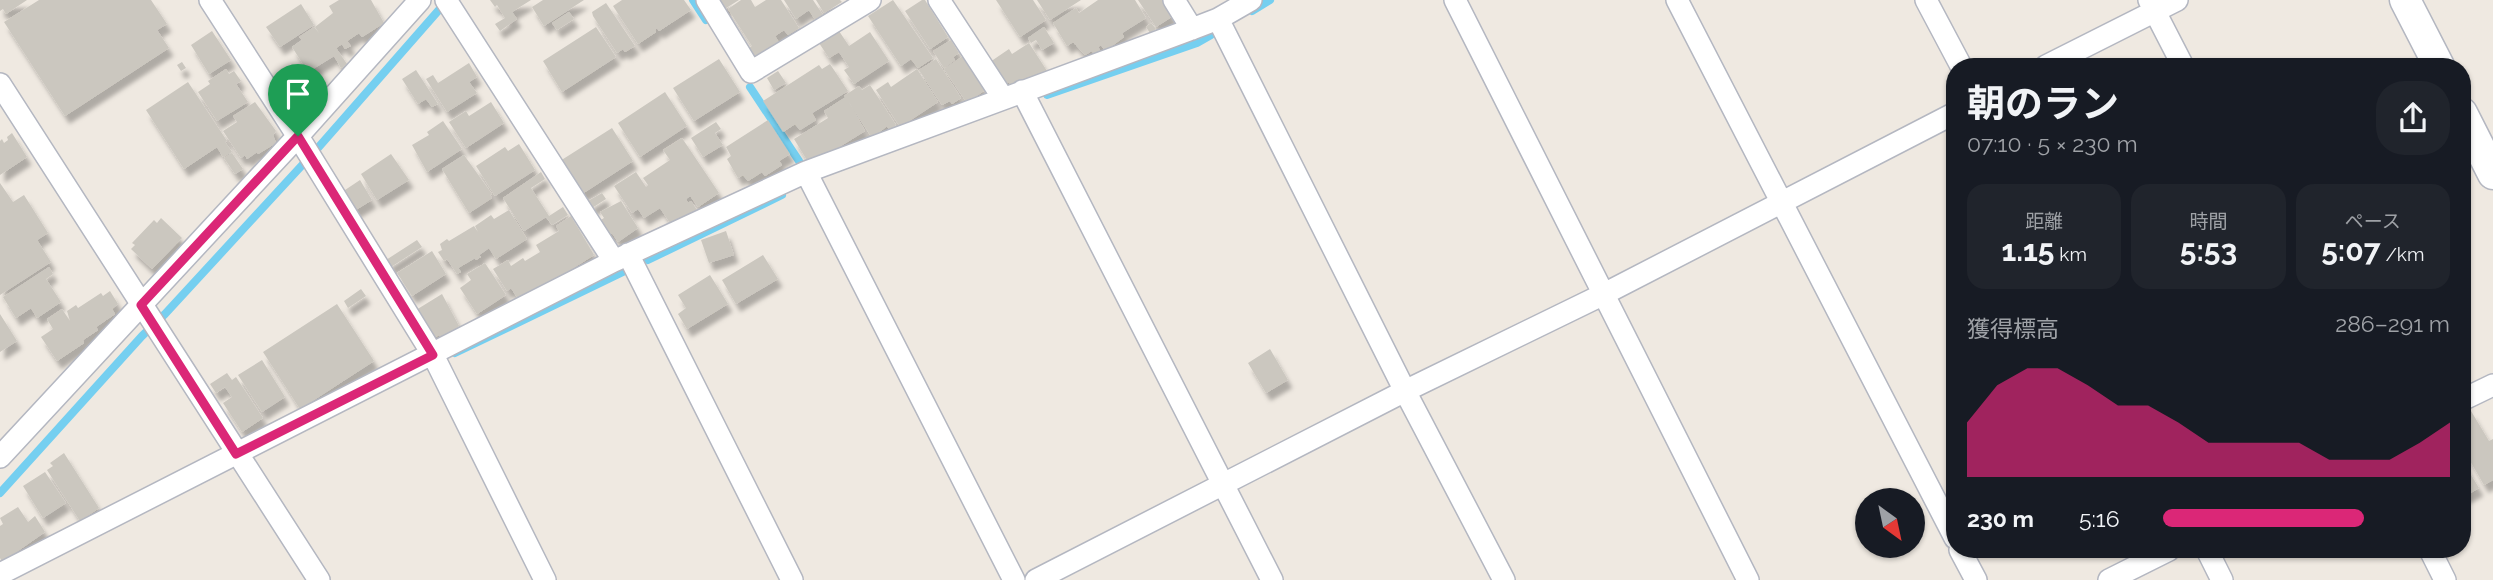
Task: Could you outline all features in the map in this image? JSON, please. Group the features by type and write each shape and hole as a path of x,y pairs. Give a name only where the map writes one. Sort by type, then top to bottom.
{"main road":[{"path":"2405,0 2435,58"},
{"path":"2471,131 2493,174"}],"street":[{"path":"210,0 433,355 545,580"},
{"path":"0,457 149,317 305,148 420,0"},
{"path":"707,0 751,72 870,0"},
{"path":"1174,0 1192,29"},
{"path":"0,574 621,257 806,172 1218,19 1251,0"},
{"path":"1455,0 1748,580"},
{"path":"1676,0 1946,521"},
{"path":"1926,0 1957,58"},
{"path":"2060,58 2152,6 2177,0"},
{"path":"948,3 1013,94 1272,580"},
{"path":"449,5 621,257 792,580"},
{"path":"2152,6 2179,58"},
{"path":"1218,19 1405,391 1504,580"},
{"path":"0,85 319,580"},
{"path":"1036,580 1405,391 1604,294 1946,118"},
{"path":"806,172 1014,580"},
{"path":"2471,396 2493,385"},
{"path":"1964,558 1976,580"},
{"path":"2109,580 2153,558"},
{"path":"2211,558 2222,580"},
{"path":"2434,558 2445,580"}],"building":[{"path":"0,0 27,0 6,14 3,9 0,11"},
{"path":"39,0 151,0 167,24 157,30 169,48 65,116 4,22"},
{"path":"339,0 371,0 384,23 362,37 359,33 347,41 351,46 345,49 342,44 336,48 347,64 341,68 334,56 308,72 292,47 302,40 299,37 314,27 319,33 315,27 333,13 329,6"},
{"path":"490,0 531,0 512,12 517,19 500,31 495,24 505,18 497,5 495,7"},
{"path":"543,0 584,0 544,26 532,7"},
{"path":"622,0 684,0 691,10 659,31 657,28 656,32 638,44 613,6"},
{"path":"716,0 739,0 723,10"},
{"path":"741,0 751,0 755,7 766,0 781,0 799,28 788,35 784,30 775,36 780,44 759,58 758,55 755,57 749,48 752,46 728,9"},
{"path":"784,0 813,0 825,18 817,23 809,10 796,19"},
{"path":"816,0 840,0 842,2 824,13"},
{"path":"893,0 933,58 918,68 911,59 901,66 868,16"},
{"path":"925,0 948,37 930,49 905,11"},
{"path":"996,0 1033,0 1046,20 1020,37"},
{"path":"1037,0 1081,0 1050,20"},
{"path":"1098,0 1135,0 1146,18 1122,33 1124,37 1105,51 1101,45 1098,47 1102,53 1096,57 1092,51 1085,55 1073,42 1067,46 1053,23 1076,8 1079,13"},
{"path":"1138,0 1162,0 1173,16 1156,27"},
{"path":"606,3 635,46 625,52 623,49 617,53 593,16 592,12"},
{"path":"301,4 314,25 280,47 266,27"},
{"path":"569,12 574,19 557,30 552,23"},
{"path":"1151,23 1156,29 1150,33 1146,27"},
{"path":"596,27 616,57 562,92 543,61"},
{"path":"1044,27 1054,43 1042,50 1036,40 1031,43 1028,38"},
{"path":"212,31 231,60 209,74 191,45"},
{"path":"839,31 849,46 870,32 889,61 854,84 844,70 849,67 839,52 829,58 819,43"},
{"path":"951,40 959,53 953,57 955,60 944,68 933,51"},
{"path":"1029,43 1047,71 1036,78 1034,75 1029,79 1028,77 1015,85 1011,86 1009,82 1004,85 990,62 1009,49 1012,54"},
{"path":"963,56 985,90 967,103 944,69"},
{"path":"719,59 740,92 694,121 673,88"},
{"path":"936,59 961,98 952,104 950,101 942,105 919,70"},
{"path":"182,62 186,68 181,71 177,65"},
{"path":"469,63 477,77 469,82 477,93 447,112 426,79 433,75 438,83"},
{"path":"830,64 848,91 812,113 816,120 800,130 795,124 783,132 763,101 819,65 822,69"},
{"path":"300,65 319,94 297,107 279,79"},
{"path":"226,69 229,74 234,71 241,81 236,84 248,102 217,121 198,92 210,84 208,81"},
{"path":"917,69 938,102 900,127 876,90 888,82 891,87"},
{"path":"416,70 438,104 432,107 426,99 418,104 402,79"},
{"path":"778,71 786,83 774,90 767,78"},
{"path":"188,82 232,152 223,157 217,147 184,169 146,110"},
{"path":"870,85 896,125 889,130 887,126 872,138 849,102 865,131 810,165 794,139 828,118 824,111 846,97 844,96 859,86 862,90"},
{"path":"665,92 687,126 640,157 618,123"},
{"path":"255,102 276,131 273,135 276,143 247,159 245,155 241,158 223,131 237,122 233,116"},
{"path":"491,102 504,123 466,148 449,122 466,111 469,116"},
{"path":"768,120 790,154 779,161 782,165 765,176 762,172 748,181 743,175 738,178 727,159 731,156 726,147"},
{"path":"443,121 462,149 427,172 412,145 429,135 427,132"},
{"path":"716,122 721,129 715,133 723,145 703,157 691,138"},
{"path":"612,128 633,161 582,194 560,161"},
{"path":"12,133 27,157 0,175 0,141 2,139 4,143"},
{"path":"682,138 719,193 698,207 686,190 690,196 686,199 688,203 691,201 697,210 672,226 660,208 644,218 638,209 632,213 614,186 636,172 646,187 648,185 643,178 670,160 663,150"},
{"path":"519,144 535,170 495,196 476,166 505,147 508,151"},
{"path":"232,153 243,169 235,174 224,158"},
{"path":"391,154 409,180 377,200 361,174"},
{"path":"464,155 492,194 492,198 469,213 442,169"},
{"path":"541,172 545,179 531,188 549,216 563,207 568,215 552,225 546,217 524,231 503,198"},
{"path":"360,180 372,200 354,211 342,192"},
{"path":"0,183 13,202 24,195 48,233 37,240 51,262 0,295"},
{"path":"602,193 606,199 592,208 588,201"},
{"path":"621,201 638,228 618,242 599,221 604,218 600,212"},
{"path":"509,210 527,239 496,259 489,248 479,255 481,257 458,268 461,272 457,274 447,259 444,261 438,252 442,250 440,244 474,226 478,232 475,226 491,215 494,219"},
{"path":"571,216 594,255 540,289 538,286 518,299 511,288 507,291 493,269 508,260 511,266 523,258 525,261 540,252 536,245 559,231 556,226"},
{"path":"161,218 182,238 152,269 131,249 135,245 132,243 154,220 157,223"},
{"path":"726,231 734,255 709,263 701,240"},
{"path":"417,240 422,247 391,267 386,260"},
{"path":"432,251 446,274 412,296 397,273"},
{"path":"763,255 778,279 736,304 722,280"},
{"path":"485,263 506,295 477,314 460,288 471,280 467,274"},
{"path":"49,267 53,274 46,279 61,302 37,318 31,308 16,318 3,297"},
{"path":"710,275 728,304 687,329 678,314 686,308 678,295"},
{"path":"361,289 366,296 348,308 344,301"},
{"path":"110,291 118,304 112,309 115,314 96,327 98,330 83,340 84,343 57,361 41,337 53,329 47,319 62,309 70,321 67,311"},
{"path":"442,294 459,326 441,338 439,335 434,338 416,310"},
{"path":"337,304 374,361 300,409 263,352"},
{"path":"0,314 17,341 0,352"},
{"path":"1270,349 1288,380 1266,393 1248,363"},
{"path":"262,360 285,397 262,412 238,375"},
{"path":"227,373 232,380 236,377 263,418 242,432 223,403 232,397 225,387 216,393 210,384"},
{"path":"2471,411 2489,441 2493,439 2493,480 2484,485 2471,463"},
{"path":"64,453 99,508 80,521 47,470 53,466 50,463"},
{"path":"45,472 66,503 43,518 23,486"},
{"path":"2471,475 2479,488 2471,493"},
{"path":"18,507 28,522 35,516 45,532 2,562 0,526 3,524 0,518"}],"waterway":[{"path":"693,0 706,20"},
{"path":"1252,11 1270,0"},
{"path":"0,493 317,149 445,3"},
{"path":"1047,95 1197,43 1211,35"},
{"path":"750,87 799,161"},
{"path":"648,260 782,195"},
{"path":"455,353 623,272"}],"route":[{"path":"298,136 433,355 236,454 141,305 298,136"}]}
